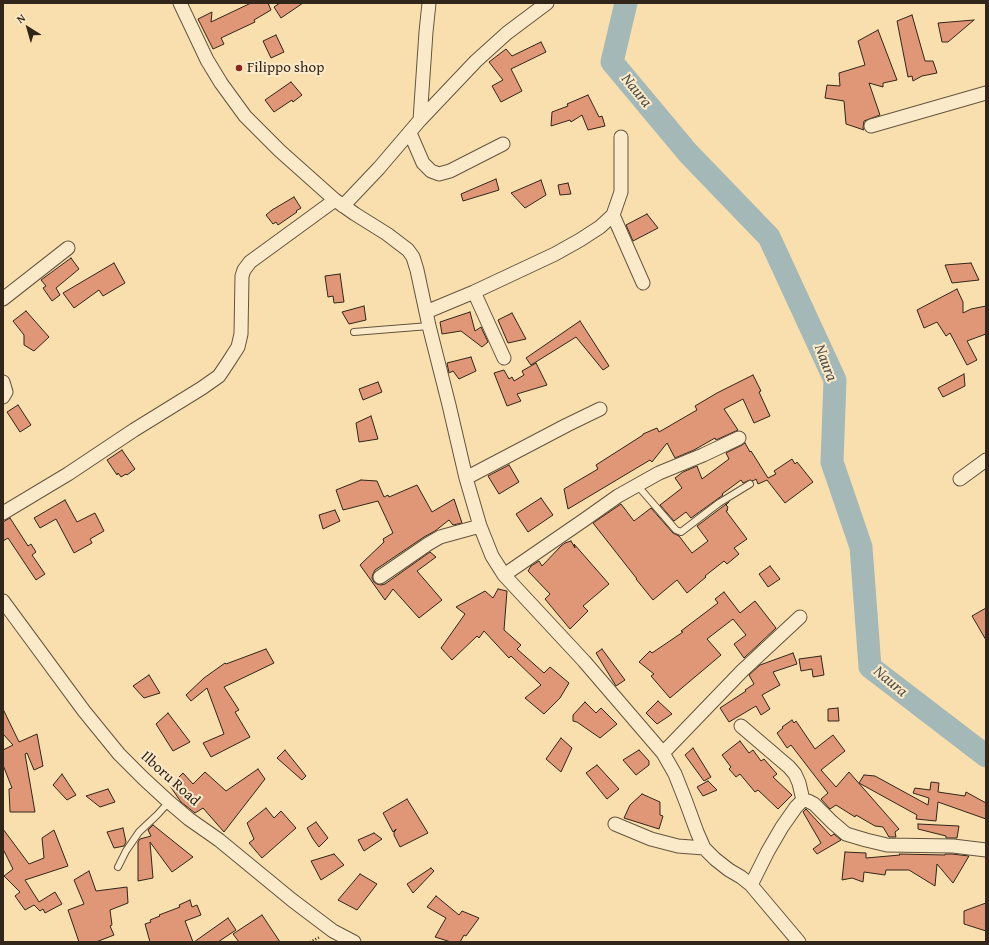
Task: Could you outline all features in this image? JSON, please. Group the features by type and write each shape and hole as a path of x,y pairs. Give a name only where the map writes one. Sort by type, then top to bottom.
{"street":[{"path":"180,3 207,60 221,83 245,116 280,151 339,203 387,234 408,250 413,257 418,270 429,326 466,478 480,526 492,556 504,574 584,661 663,753 675,774 704,848 715,859 751,885 799,942"},
{"path":"420,120 429,3"},
{"path":"3,513 68,474 134,430 202,388 218,376 230,361 238,346 242,334 242,276 244,270 250,262 339,203 379,168 420,120 476,61 507,33 547,3"},
{"path":"871,126 986,94"},
{"path":"410,133 423,163 431,171 439,174 450,171 503,144"},
{"path":"426,312 526,268 580,240 600,227 613,215 621,192 620,137"},
{"path":"613,215 643,283"},
{"path":"3,299 68,248"},
{"path":"474,292 504,358"},
{"path":"3,382 6,392 3,397"},
{"path":"466,478 566,425 600,409"},
{"path":"504,574 618,496 659,473 739,438"},
{"path":"960,479 986,460"},
{"path":"380,577 440,537 480,526"},
{"name":"Ilboru Road","path":"3,601 84,711 119,754 189,819 219,840 292,900 333,931 350,941"},
{"path":"663,753 742,671 800,617"},
{"path":"741,726 790,766 799,783 803,800"},
{"path":"803,800 814,804 846,834 866,840 887,845 954,846 986,850"},
{"path":"751,885 782,827 796,807 803,800"},
{"path":"615,824 651,839 678,846 704,848"}],"lane":[{"path":"354,332 429,326"},
{"path":"638,485 676,530 681,532 719,503 750,484"},
{"path":"118,867 139,832 157,816 169,802"}],"building":[{"path":"251,3 268,3 271,10 254,20 255,22 221,38 224,44 213,49 198,19 212,12 211,22"},
{"path":"280,3 303,3 281,18 274,7"},
{"path":"912,15 925,61 933,61 937,73 922,76 913,81 912,76 908,77 897,21"},
{"path":"974,20 948,42 942,42 938,23"},
{"path":"878,30 897,80 883,83 883,87 869,83 880,115 864,121 864,130 846,124 844,101 825,98 827,85 840,86 839,73 865,65 858,41"},
{"path":"276,35 284,52 271,58 263,41"},
{"path":"541,42 546,52 511,69 522,91 501,102 492,86 503,80 489,62 506,49 512,56"},
{"path":"291,82 302,95 293,102 292,100 274,112 265,100"},
{"path":"588,95 599,117 602,116 605,126 588,130 582,115 571,122 570,120 551,126 552,112 568,106 567,104"},
{"path":"496,179 499,190 463,201 461,194"},
{"path":"541,180 546,195 525,208 511,193"},
{"path":"568,183 571,194 560,195 558,185"},
{"path":"294,197 301,208 278,225 276,222 273,224 266,215"},
{"path":"647,214 658,228 633,241 626,225"},
{"path":"71,258 79,269 56,288 60,295 52,301 43,288 46,286 41,280"},
{"path":"114,263 125,283 103,296 99,290 74,308 63,293"},
{"path":"971,263 979,280 952,283 945,265"},
{"path":"340,274 344,302 334,303 333,296 328,297 325,276"},
{"path":"957,289 963,302 963,313 971,309 986,306 986,334 967,341 977,360 967,365 950,333 946,336 937,322 924,328 917,310"},
{"path":"364,306 366,320 349,324 342,312"},
{"path":"26,311 49,337 34,351 24,345 24,335 13,321"},
{"path":"470,312 475,331 481,327 488,342 482,347 461,331 442,334 440,322"},
{"path":"512,313 526,339 508,343 498,320"},
{"path":"580,321 609,366 603,370 576,337 531,365 526,358"},
{"path":"471,357 476,371 459,379 453,371 449,373 447,363"},
{"path":"536,363 547,385 517,394 521,401 507,406 494,373 504,370 509,379 512,377 514,381 524,375 522,371"},
{"path":"964,374 965,386 943,397 938,388"},
{"path":"753,375 761,391 759,392 770,416 754,423 743,399 724,409 738,430 716,440 715,438 694,450 675,458 667,443 652,462 650,460 568,509 564,489 598,469 596,465 643,434 657,428 659,432 697,410 695,406"},
{"path":"378,382 382,392 363,400 359,389"},
{"path":"18,405 31,425 20,432 7,412"},
{"path":"371,416 378,439 359,442 356,423"},
{"path":"745,443 768,478 776,474 774,471 792,459 795,464 797,462 813,482 785,503 767,480 758,484 756,479 743,483 741,480 691,518 686,512 674,521 660,505 682,488 675,478 683,472 697,466 702,479 729,459 726,453"},
{"path":"122,450 135,469 127,475 126,474 121,477 118,473 117,475 107,460"},
{"path":"509,465 519,482 499,494 488,476"},
{"path":"361,480 377,481 384,497 388,495 389,497 417,485 432,512 454,499 462,523 453,525 449,520 435,531 375,570 373,574 372,578 374,582 381,585 385,584 430,552 436,557 417,571 442,600 419,618 393,589 385,600 360,565 384,542 383,539 393,533 378,501 343,510 336,490"},
{"path":"541,498 553,515 528,532 516,514"},
{"path":"65,500 77,522 95,513 104,531 90,539 92,543 74,553 56,519 40,528 34,518"},
{"path":"729,502 726,505 728,510 726,511 747,539 734,548 739,554 727,564 724,561 687,593 677,580 653,600 593,523 621,504 634,521 651,508 673,533 679,536 692,553 708,541 697,526"},
{"path":"335,510 340,521 323,529 319,515"},
{"path":"10,518 28,546 31,544 36,552 32,555 45,574 36,580 8,538 3,541 3,522"},
{"path":"571,541 575,548 574,544 609,584 583,606 588,611 570,629 545,599 550,594 528,571 531,566 539,561 542,566 561,546"},
{"path":"770,566 780,579 768,587 759,574"},
{"path":"498,589 507,591 504,630 521,645 517,649 544,673 550,667 569,683 560,698 544,714 525,698 541,685 511,656 509,658 484,631 479,638 477,636 452,660 441,648 465,614 456,607 485,591 493,598"},
{"path":"724,592 740,613 755,601 776,628 744,658 734,644 746,635 733,619 707,639 721,655 670,698 651,676 654,674 639,662 650,651 652,653 683,632 681,631 718,603 715,599"},
{"path":"986,608 986,640 972,616"},
{"path":"266,649 274,663 224,687 239,710 235,712 250,737 211,757 203,743 224,734 207,688 191,701 186,695 204,678 225,663 226,664"},
{"path":"602,649 625,680 616,686 596,653"},
{"path":"793,653 797,664 773,672 780,685 762,695 770,709 761,715 756,706 729,722 720,708 754,684 749,675 760,665"},
{"path":"821,656 824,675 813,677 812,669 801,671 799,659"},
{"path":"149,675 160,693 144,698 133,686"},
{"path":"658,701 672,714 657,724 646,713"},
{"path":"585,702 596,713 601,708 617,724 600,738 577,722 573,721 573,715"},
{"path":"838,708 839,721 828,721 828,709"},
{"path":"3,709 19,742 37,734 43,766 34,770 27,753 25,754 35,812 10,812 9,789 12,788 3,765 3,750 13,745 3,734"},
{"path":"168,713 190,742 173,751 156,724"},
{"path":"792,720 794,723 796,721 815,749 833,735 845,751 821,770 836,787 849,772 899,829 895,832 896,837 889,837 883,827 875,826 856,815 855,817 836,805 830,809 821,799 828,793 791,745 787,748 777,733 783,728 782,727"},
{"path":"561,738 572,748 561,772 546,759"},
{"path":"740,741 749,753 753,750 761,761 764,759 777,774 773,777 792,795 778,809 758,790 755,792 740,774 736,777 729,769 731,767 722,755"},
{"path":"693,748 711,777 704,781 685,755"},
{"path":"285,750 306,776 302,780 277,758"},
{"path":"639,750 649,761 649,765 636,775 623,760"},
{"path":"597,765 619,789 607,799 586,773"},
{"path":"258,769 265,779 224,832 203,808 195,813 181,802 170,786 183,773 193,784 205,772 226,791"},
{"path":"62,774 76,795 67,800 53,785"},
{"path":"864,775 875,776 928,805 929,798 913,793 915,788 930,790 931,782 939,783 938,792 965,796 966,792 986,803 986,819 938,802 936,821 916,819 917,815 859,783"},
{"path":"708,781 717,790 703,796 697,787"},
{"path":"108,789 115,802 100,807 86,796"},
{"path":"642,794 660,802 660,815 663,816 659,829 624,818 630,805"},
{"path":"407,799 428,833 400,847 394,835 396,829 393,832 383,813"},
{"path":"266,808 274,818 281,811 296,828 262,858 249,843 254,839 247,823"},
{"path":"806,809 831,836 834,834 841,840 817,854 813,849 821,843 803,812"},
{"path":"316,822 328,838 319,847 307,828"},
{"path":"918,824 959,826 957,838 946,838 946,836 918,829"},
{"path":"153,825 193,857 172,872 150,842 153,878 138,881 138,842 140,839 151,836 148,830"},
{"path":"123,828 126,842 124,846 114,848 107,832"},
{"path":"3,829 29,864 44,858 42,838 54,830 68,866 25,880 39,902 55,892 62,904 45,913 43,909 40,911 34,905 25,910 15,896 20,892 4,876 13,869 3,849"},
{"path":"374,833 382,839 364,851 358,840"},
{"path":"845,852 866,853 866,858 900,855 899,854 952,854 969,856 953,883 937,864 935,886 909,870 886,870 885,875 864,872 863,882 852,878 842,880"},
{"path":"334,854 344,865 321,880 311,861"},
{"path":"431,868 434,871 413,893 407,884"},
{"path":"89,871 96,891 127,887 128,903 110,910 112,925 110,926 114,935 96,942 79,942 68,910 84,904 74,880"},
{"path":"360,874 377,884 357,910 338,900"},
{"path":"436,896 459,915 462,911 479,918 466,936 464,935 460,942 451,942 435,937 446,918 427,907"},
{"path":"190,900 192,907 197,905 201,915 185,921 193,942 150,942 145,924 151,922 150,920 160,916 159,915 180,907 179,905"},
{"path":"986,903 986,931 964,924 964,911"},
{"path":"262,915 280,942 239,942 233,934"},
{"path":"228,918 236,930 218,942 194,942"}],"waterway":[{"name":"Naura","path":"626,3 612,62 688,153 769,237 835,380 832,462 861,547 870,667 986,756"}],"place":[{"name":"Filippo shop","path":"239,68"}]}
